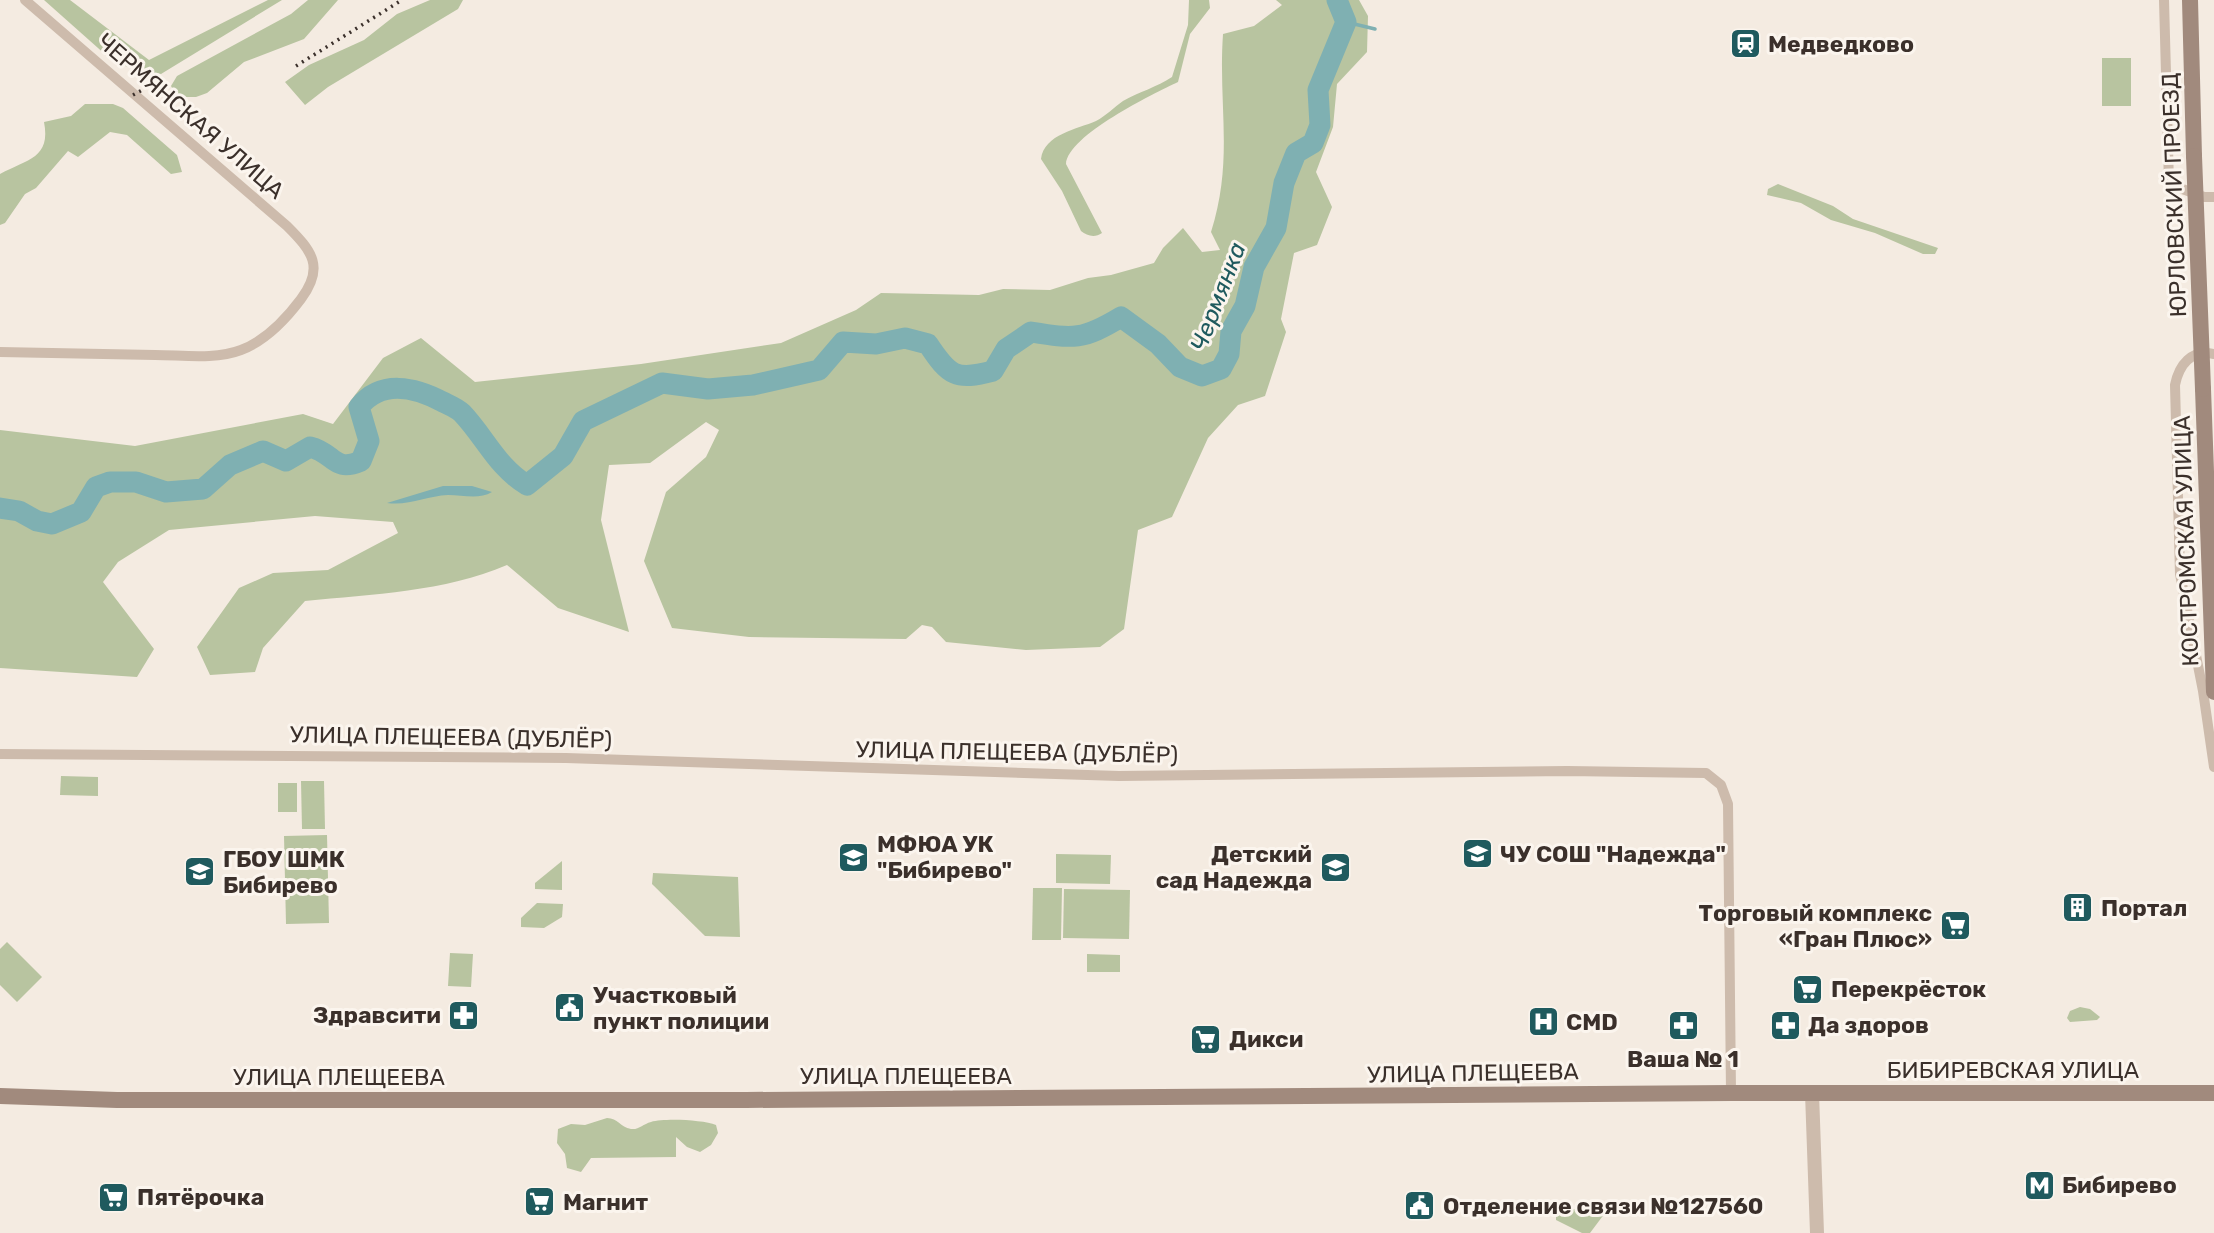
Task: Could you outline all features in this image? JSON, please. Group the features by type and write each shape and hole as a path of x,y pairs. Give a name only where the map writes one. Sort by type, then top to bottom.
{"main road":[{"name":"ЮРЛОВСКИЙ ПРОЕЗД","path":"2190,0 2203,389"},
{"name":"КОСТРОМСКАЯ УЛИЦА","path":"2203,389 2214,692"},
{"name":"УЛИЦА ПЛЕЩЕЕВА","path":"0,1097 150,1100 746,1100 1812,1093"},
{"name":"БИБИРЕВСКАЯ УЛИЦА","path":"1812,1093 2214,1093"}],"street":[{"name":"ЧЕРМЯНСКАЯ УЛИЦА","path":"0,352 201,355 240,351 270,332 293,310 308,289 315,273 309,249 287,226 25,0"},
{"path":"2164,0 2169,184 2209,197"},
{"path":"2214,354 2198,353 2190,357 2182,365 2175,385 2180,574 2203,691 2214,766"},
{"name":"УЛИЦА ПЛЕЩЕЕВА (ДУБЛЁР)","path":"0,754 558,758 961,773 1146,776 1567,771 1706,773 1721,785 1728,804 1731,1093"},
{"path":"1812,1093 1817,1233"}],"green space":[{"path":"44,0 70,0 149,60 268,0 282,0 161,74 116,64"},
{"path":"308,0 338,0 304,39 244,62 207,93 196,97 177,97 171,86 177,76 291,14"},
{"path":"430,0 463,0 458,9 328,87 305,105 285,82 309,65 364,40 397,14"},
{"path":"1189,0 1209,0 1210,8 1190,34 1178,82 1096,128 1070,153 1066,164 1102,233 1094,236 1086,234 1081,231 1062,191 1041,159 1043,151 1055,138 1096,121 1123,101 1172,77 1188,25"},
{"path":"1276,0 1359,0 1368,16 1367,52 1337,84 1333,127 1316,172 1332,207 1317,245 1294,253 1281,319 1286,332 1265,396 1238,405 1208,438 1172,517 1138,530 1124,629 1100,647 1026,650 946,642 932,627 922,625 906,639 749,637 672,628 644,561 666,492 706,457 719,430 706,422 650,463 609,465 601,520 629,632 558,608 507,565 483,574 433,586 305,601 263,648 255,672 210,675 197,647 239,588 273,573 328,570 398,533 393,522 315,516 169,530 118,562 103,582 154,649 137,677 0,668 0,430 135,446 303,414 333,424 383,358 421,338 475,382 641,364 781,343 856,310 881,293 979,295 1003,289 1050,290 1088,278 1111,275 1154,263 1163,248 1183,228 1202,252 1220,250 1211,232 1218,205 1224,156 1223,34 1254,26 1282,5"},
{"path":"2102,58 2131,58 2131,106 2102,106"},
{"path":"85,104 113,104 123,108 177,155 182,172 171,174 127,135 110,132 78,157 68,151 36,188 25,194 5,223 0,225 0,174 35,156 41,150 45,134 44,122 71,116"},
{"path":"1778,184 1833,206 1853,219 1938,248 1935,254 1923,254 1875,233 1831,220 1801,203 1767,195 1768,189"},
{"path":"61,776 98,777 98,796 60,795"},
{"path":"301,781 324,781 325,829 302,829"},
{"path":"278,783 297,783 297,812 278,812"},
{"path":"327,835 329,923 286,924 284,836"},
{"path":"1056,854 1111,855 1110,884 1056,883"},
{"path":"562,861 562,890 535,889 535,883"},
{"path":"653,873 738,877 740,937 705,936 652,884"},
{"path":"1033,888 1062,888 1061,940 1032,940"},
{"path":"1064,889 1130,890 1129,939 1063,938"},
{"path":"537,903 563,904 562,917 544,928 521,927 521,918"},
{"path":"7,942 42,977 17,1002 0,985 0,949"},
{"path":"450,953 473,954 471,987 448,986"},
{"path":"1087,954 1120,955 1120,972 1087,972"},
{"path":"2080,1007 2090,1009 2100,1017 2097,1020 2070,1022 2067,1018 2070,1011"},
{"path":"607,1118 631,1129 657,1121 702,1122 716,1125 718,1133 711,1145 700,1152 687,1147 676,1137 676,1157 591,1158 581,1172 567,1168 565,1154 557,1143 558,1129"},
{"path":"1556,1209 1608,1209 1590,1233 1582,1233 1556,1220"}],"water":[{"path":"443,486 472,486 492,492 476,496 448,495 387,503"}],"waterway":[{"name":"Чермянка","path":"0,508 19,511 37,521 52,524 81,512 96,487 110,482 136,482 166,492 203,489 230,465 263,451 286,461 310,447 339,463 352,464 361,461 369,441 359,407 377,392 388,389 399,388 421,393 458,410 507,470 527,485 563,456 583,421 662,383 708,389 753,385 819,370 843,342 876,344 905,338 928,344 948,369 970,376 993,371 1006,349 1031,332 1078,336 1097,330 1121,317 1158,344 1180,367 1202,376 1221,369 1229,354 1231,331 1245,306 1254,267 1276,228 1284,183 1296,153 1313,143 1320,125 1318,90 1346,22 1337,0"},
{"path":"1346,22 1375,29"}],"railway":[{"path":"296,66 402,0"},
{"path":"133,95 153,84"}],"place":[{"name":"Медведково","path":"1745,44"},
{"name":"ЧУ СОШ \"Надежда\"","path":"1477,854"},
{"name":"МФЮА УК \"Бибирево\"","path":"854,857"},
{"name":"Детский сад Надежда","path":"1335,867"},
{"name":"ГБОУ ШМК Бибирево","path":"200,872"},
{"name":"Портал","path":"2078,908"},
{"name":"Торговый комплекс «Гран Плюс»","path":"1955,926"},
{"name":"Перекрёсток","path":"1808,989"},
{"name":"Участковый пункт полиции","path":"570,1008"},
{"name":"Здравсити","path":"464,1015"},
{"name":"CMD","path":"1543,1022"},
{"name":"Ваша № 1","path":"1683,1025"},
{"name":"Да здоров","path":"1785,1025"},
{"name":"Дикси","path":"1206,1039"},
{"name":"Бибирево","path":"2039,1185"},
{"name":"Пятёрочка","path":"114,1197"},
{"name":"Магнит","path":"540,1202"},
{"name":"Отделение связи №127560","path":"1420,1206"}]}
